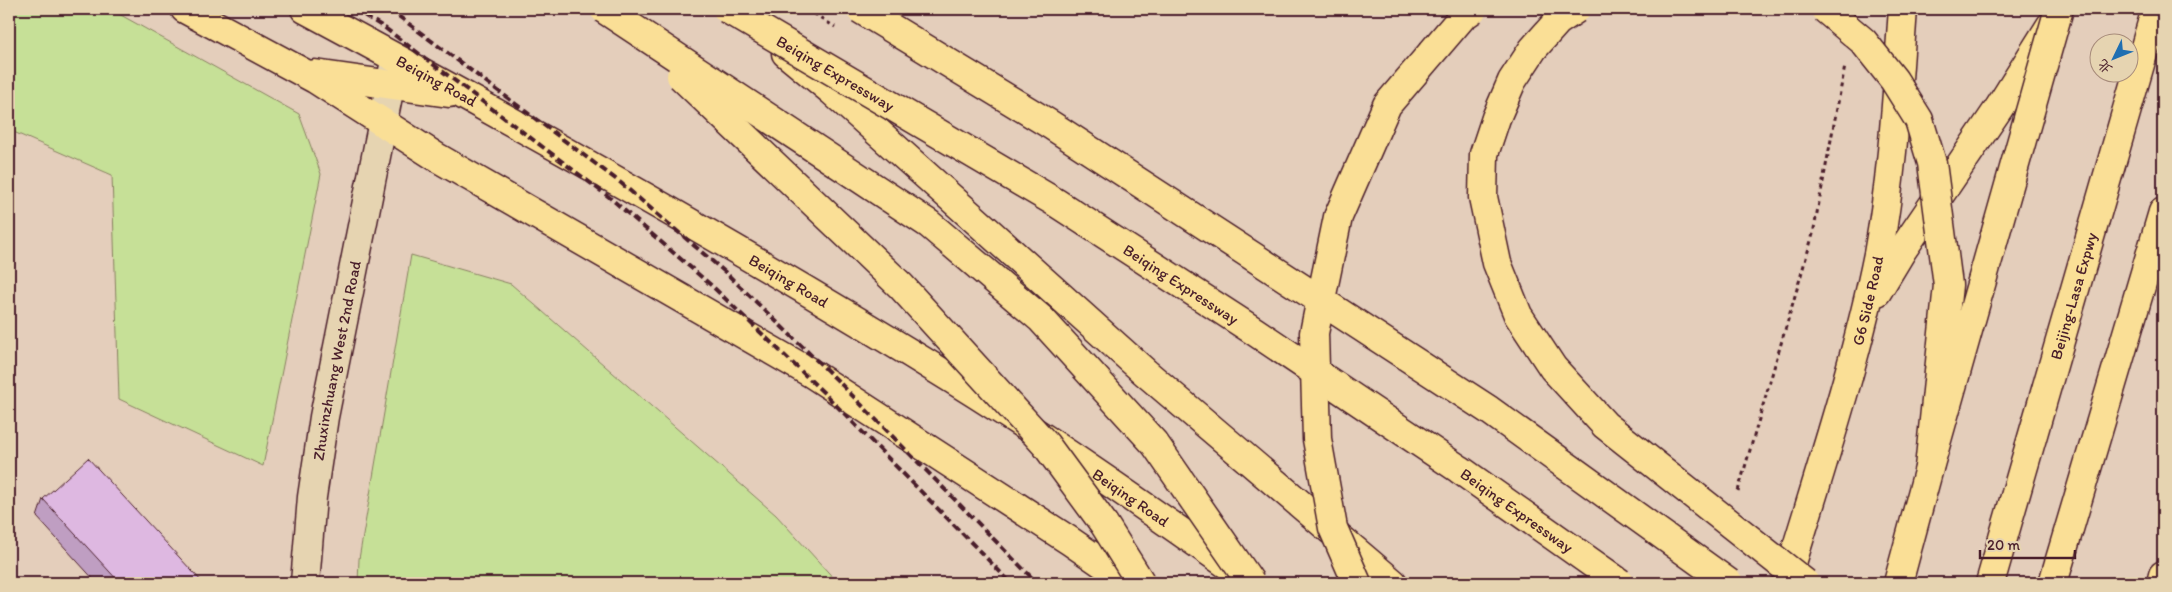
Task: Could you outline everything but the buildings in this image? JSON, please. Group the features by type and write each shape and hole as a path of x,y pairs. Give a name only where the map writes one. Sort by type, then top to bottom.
{"main road":[{"path":"185,9 290,65 438,158 811,373 1070,541 1131,583"},
{"name":"Beiqing Road","path":"305,9 482,104 753,260 958,383 1165,520 1253,583"},
{"name":"Beiqing Expressway","path":"727,9 1072,213 1254,331 1459,468 1620,583"},
{"path":"732,9 832,91 1153,379 1393,583"},
{"path":"860,9 1051,125 1489,410 1729,583"},
{"path":"1357,583 1333,528 1317,439 1314,333 1338,217 1387,105 1463,16 1473,9"},
{"path":"1576,9 1558,21 1539,42 1512,82 1496,118 1484,154 1483,197 1497,263 1518,315 1538,346 1553,368 1605,426 1805,583"},
{"path":"1825,9 1863,41 1894,80 1919,120 1932,163 1948,285 1929,468"},
{"name":"G6 Side Road","path":"1786,583 1861,330 1878,254 1889,180 1903,9"},
{"path":"1898,583 2060,9"},
{"path":"1861,330 1879,287 1999,108 2060,9"},
{"name":"Beijing-Lasa Expwy","path":"1990,583 2156,9"},
{"path":"614,16 767,157 907,294 1046,445 1104,524 1141,583"},
{"path":"614,16 929,224 1041,319 1155,444 1253,583"},
{"path":"290,65 317,74 444,92 470,98 482,104"},
{"path":"2053,583 2163,212"},
{"path":"2161,583 2163,575"}],"street":[{"path":"305,583 312,497 324,417 396,57"}],"path":[{"path":"1736,498 1813,234 1845,65"}],"green space":[{"path":"9,9 110,9 299,114 321,174 263,466 119,399 112,175 9,130"},
{"path":"411,255 511,284 776,515 838,583 358,583 359,559"}],"railway":[{"path":"354,9 385,28 609,197 712,286 824,393 1011,583"},
{"path":"389,9 621,183 725,272 837,380 1037,583"}]}
